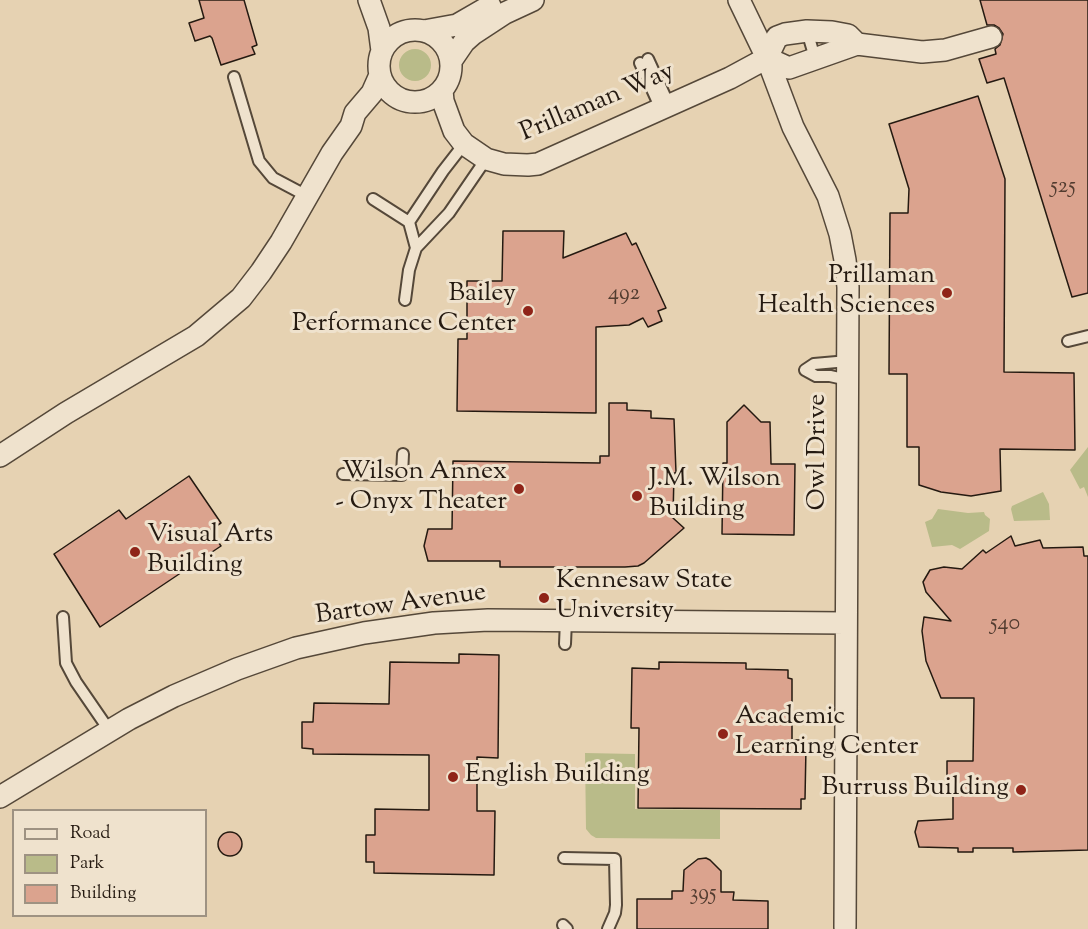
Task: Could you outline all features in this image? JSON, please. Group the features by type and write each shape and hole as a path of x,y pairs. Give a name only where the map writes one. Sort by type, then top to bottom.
{"street":[{"path":"369,0 379,28 381,51 378,67 380,75 387,90 410,100"},
{"path":"351,126 362,121 381,104 428,100 442,90 451,71 448,50 441,41 388,14 379,0"},
{"path":"381,51 393,36 417,30 457,26 501,0"},
{"path":"451,61 464,42 482,27 533,0"},
{"name":"Owl Drive","path":"739,0 767,58 793,127 828,196 846,260 848,370 845,928"},
{"path":"857,44 848,35 807,31 785,34 777,37 767,58 789,68 857,44 922,52 945,50 991,37"},
{"name":"Prillaman Way","path":"410,100 486,159 517,165 538,164 730,78 767,58"},
{"path":"0,456 66,413 173,351 212,324 241,298 254,282 351,126 355,113 372,93 380,75"},
{"path":"442,90 443,101 459,138"},
{"name":"Bartow Avenue","path":"0,797 110,730 174,696 237,669 296,648 364,633 434,623 489,620 846,623"}],"lane":[{"path":"807,31 815,58"},
{"path":"644,61 665,107"},
{"path":"234,77 259,161 273,178 307,196"},
{"path":"409,222 443,171 459,138"},
{"path":"405,300 409,270 416,248 448,213 486,159"},
{"path":"373,200 409,222 416,248"},
{"path":"1068,341 1088,336"},
{"path":"814,364 848,370 816,376 800,370 814,364"},
{"path":"343,474 402,475 403,454"},
{"path":"63,617 66,663 76,682 110,730"},
{"path":"565,644 566,620"},
{"path":"564,858 615,859 616,905 608,929"}],"green space":[{"path":"415,49 426,54 431,65 426,76 415,81 404,76 399,65 404,54"},
{"path":"1088,447 1088,497 1084,487 1080,489 1070,470"},
{"path":"1043,492 1049,504 1050,520 1014,521 1012,506"},
{"path":"938,509 968,513 984,512 990,519 989,531 960,549 952,545 932,547 925,522 932,519"},
{"path":"585,753 635,754 635,809 720,810 720,839 596,838 591,835 586,829"}],"building":[{"path":"199,0 244,0 257,45 252,47 255,54 221,65 210,36 195,41 189,23 204,18"},
{"path":"980,0 1088,0 1088,293 1072,297 1004,78 987,83 979,59 996,54 995,49 1000,45 1003,34 994,25 987,25"},
{"name":"Prillaman Health Sciences","path":"978,96 1005,179 1004,372 1074,373 1075,450 1000,449 1001,491 971,496 941,492 919,485 919,447 907,447 907,374 889,374 890,213 908,213 909,189 889,124"},
{"name":"Bailey Performance Center","path":"503,231 564,231 563,258 626,233 632,245 636,243 666,308 658,311 662,321 648,327 643,318 629,325 596,327 596,413 457,411 458,339 467,339 467,281 502,281"},
{"name":"J.M. Wilson Building","path":"609,403 627,403 627,410 651,411 651,418 674,419 676,473 674,473 673,518 684,528 644,563 625,567 500,567 500,561 428,561 424,546 428,529 452,529 453,461 600,463 600,456 609,456"},
{"path":"744,405 761,422 770,422 771,464 795,464 794,535 722,534 723,463 727,463 727,422"},
{"name":"Visual Arts Building","path":"189,476 221,523 210,530 221,546 100,627 54,554 119,510 126,519"},
{"path":"1011,536 1015,546 1040,540 1043,548 1083,547 1084,556 1088,556 1088,850 1013,852 1013,848 973,848 973,852 958,852 958,848 919,847 915,832 918,821 953,819 953,784 947,783 947,761 973,761 974,698 941,698 926,661 922,631 924,617 951,621 926,592 923,582 930,570 944,567 962,569 983,550 986,553"},
{"name":"English Building","path":"459,654 499,655 498,758 477,757 477,811 495,811 494,875 374,873 374,862 366,862 366,835 375,835 375,809 429,810 429,755 313,754 313,749 302,748 302,722 313,722 314,703 389,704 390,662 459,663"},
{"name":"Academic Learning Center","path":"659,662 746,663 746,669 788,670 788,678 792,679 792,740 803,740 803,747 806,747 805,799 801,799 801,809 638,808 639,728 631,728 632,668 659,669"},
{"path":"230,832 239,835 242,844 239,853 230,856 221,853 218,844 221,835"},
{"path":"706,858 721,871 721,892 734,892 733,900 768,901 768,929 637,929 637,899 672,899 672,891 683,891 684,870 698,859"}],"place":[{"name":"Prillaman Health Sciences","path":"947,293"},
{"name":"Bailey Performance Center","path":"528,311"},
{"name":"Wilson Annex - Onyx Theater","path":"519,489"},
{"name":"J.M. Wilson Building","path":"637,496"},
{"name":"Visual Arts Building","path":"135,552"},
{"name":"Kennesaw State University","path":"544,598"},
{"name":"Academic Learning Center","path":"723,734"},
{"name":"English Building","path":"453,777"},
{"name":"Burruss Building","path":"1021,790"}]}
